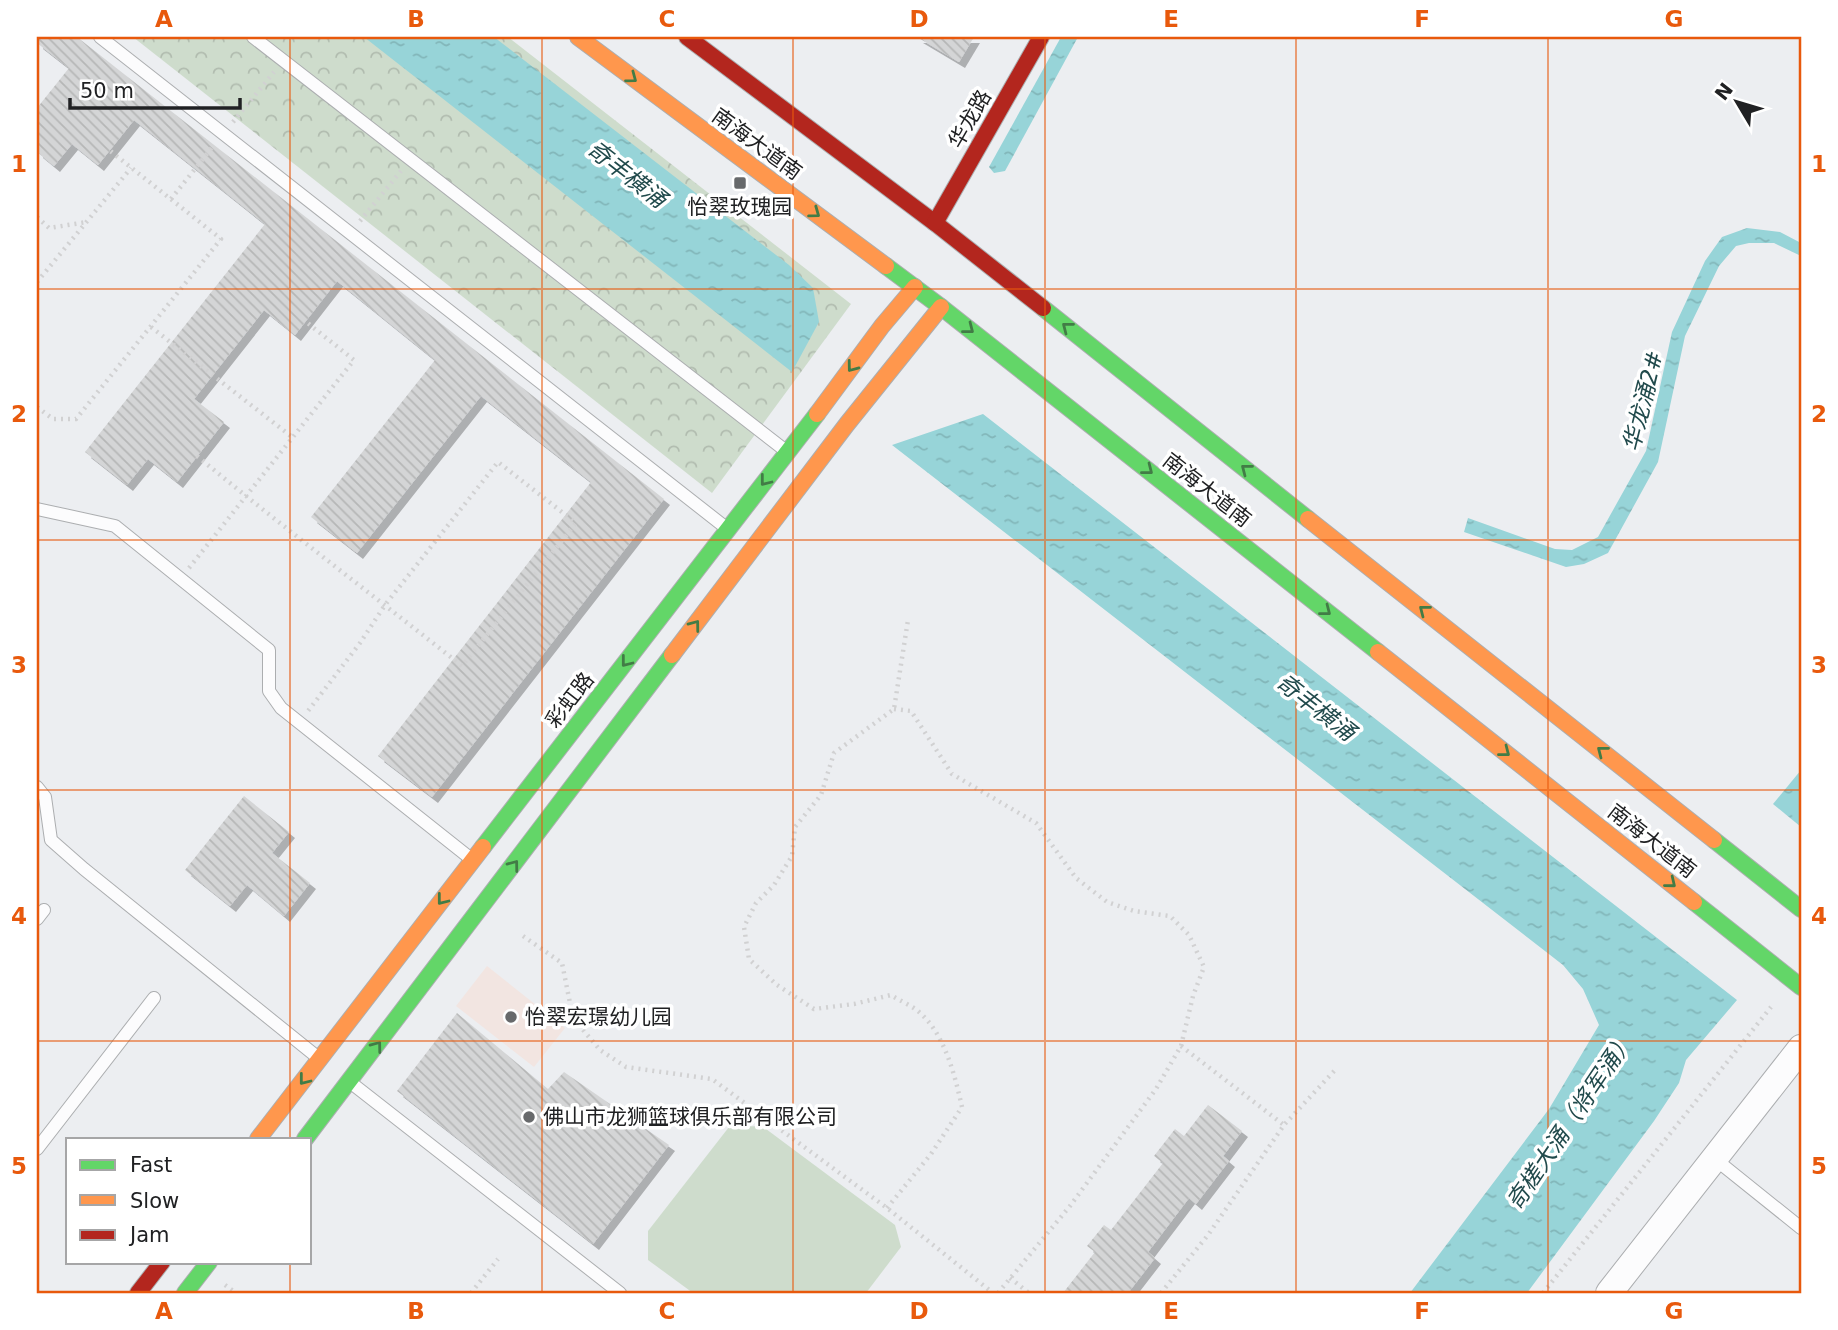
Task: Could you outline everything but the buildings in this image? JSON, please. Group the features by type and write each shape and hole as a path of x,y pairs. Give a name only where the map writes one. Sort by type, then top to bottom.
{"main road":[{"name":"南海大道南","path":"578,37 942,307 1801,987"},
{"name":"南海大道南","path":"687,37 935,223 1801,909"},
{"name":"华龙路","path":"935,223 1041,37"},
{"name":"彩虹路","path":"305,1138 335,1070 473,861 822,408 882,326 915,287"},
{"name":"彩虹路","path":"259,1138 335,1070 908,346 942,307"},
{"path":"138,1293 160,1264"},
{"path":"185,1293 207,1264"}],"street":[{"path":"1609,1293 1801,1048"}],"lane":[{"path":"100,37 728,529"},
{"path":"253,37 788,452"},
{"path":"37,509 115,526 269,650 269,691 281,709 473,861"},
{"path":"37,787 45,797 51,840 94,878 620,1293"},
{"path":"37,1149 154,998"},
{"path":"1715,1158 1801,1228"}],"path":[{"path":"37,407 52,419 76,419 222,239 109,150"},
{"path":"351,233 411,160"},
{"path":"37,282 131,168"},
{"path":"37,218 49,228 87,222"},
{"path":"180,579 354,360 305,321"},
{"path":"151,327 292,437"},
{"path":"197,456 245,496 385,604 462,666 576,523 498,463 385,604 360,643 299,723"},
{"path":"887,1208 931,1154 962,1107 943,1044 920,1013 891,995 854,1004 814,1009 777,985 749,959 744,927 756,903 774,885 792,856 795,827 821,795 834,753 894,709 908,620"},
{"path":"523,936 562,963 573,1018 600,1049 626,1067 712,1079 887,1208 995,1293 1010,1278 1125,1134 1156,1089 1181,1046 1193,996 1204,967 1189,935 1170,916 1135,911 1107,902 1076,878 1036,822 952,774 911,712 894,709"},
{"path":"1543,1293 1771,1007"},
{"path":"1181,1046 1284,1125"},
{"path":"1161,1293 1209,1235 1284,1125 1336,1069"},
{"path":"471,1293 499,1259"},
{"path":"1010,1278 1029,1293"}],"shaded area":[{"name":"怡翠宏璟幼儿园","path":"487,966 565,1028 534,1067 456,1006"}],"green space":[{"path":"133,37 508,37 851,304 712,493"},
{"path":"762,1126 895,1225 901,1247 866,1293 693,1293 648,1260 648,1231 729,1127"}],"water":[{"name":"奇丰横涌","path":"364,37 494,37 789,265 813,288 819,322 792,372"},
{"path":"1061,37 1078,37 1005,171 994,173 989,167"},
{"path":"1747,228 1780,232 1801,243 1801,256 1774,243 1749,243 1736,246 1719,266 1685,336 1658,462 1608,553 1584,564 1566,567 1464,532 1468,518 1555,549 1572,550 1598,537 1646,451 1672,332 1705,261 1722,237"},
{"path":"983,414 1737,1000 1686,1060 1679,1083 1654,1121 1527,1293 1410,1293 1549,1109 1599,1025 1583,989 1563,965 892,445"},
{"path":"1801,770 1801,827 1773,804"}],"traffic: fast":[{"path":"886,266 1378,652"},
{"path":"1043,308 1308,519"},
{"path":"483,847 817,414"},
{"path":"306,1138 672,655"},
{"path":"1714,840 1801,909"},
{"path":"1694,902 1801,987"},
{"path":"185,1293 207,1264"}],"traffic: slow":[{"path":"578,37 886,266"},
{"path":"817,414 882,326 915,287"},
{"path":"672,655 847,424 941,307"},
{"path":"1308,519 1714,840"},
{"path":"1378,652 1694,902"},
{"path":"259,1138 483,847"}],"traffic: jam":[{"path":"687,37 935,223 1043,308"},
{"path":"935,223 1041,37"},
{"path":"138,1293 160,1264"}],"place":[{"name":"怡翠玫瑰园","path":"740,183"},
{"name":"怡翠宏璟幼儿园","path":"511,1017"},
{"name":"佛山市龙狮篮球俱乐部有限公司","path":"529,1117"}],"water label":[{"name":"华龙涌2#","path":"1643,401"},
{"name":"奇槎大涌（将军涌）","path":"1570,1121"}]}
